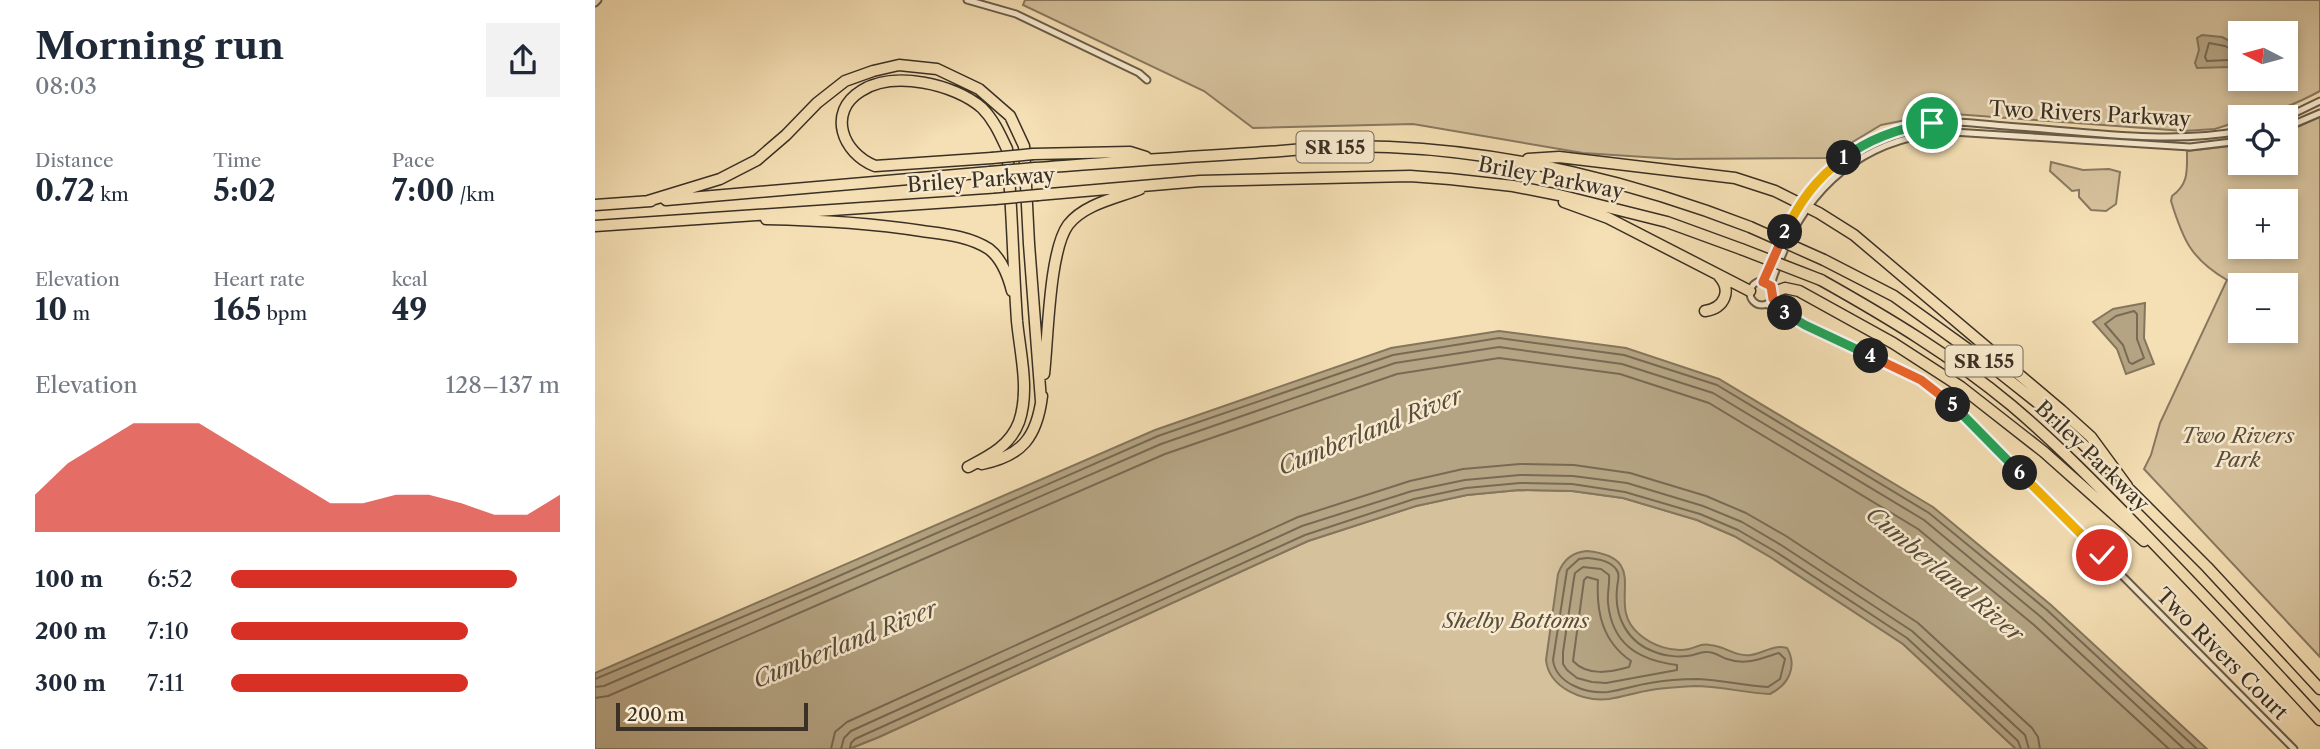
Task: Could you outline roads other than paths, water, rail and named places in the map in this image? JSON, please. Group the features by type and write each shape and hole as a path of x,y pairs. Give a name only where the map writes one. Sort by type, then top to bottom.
{"highway":[{"path":"647,201 720,179 747,166 786,135 817,103 845,80 899,65 937,69 979,89 1010,116 1024,146 1041,401"},
{"path":"1153,159 1130,152 1033,154 992,158 874,166 857,157 848,146 842,123 850,100 861,90 876,85 918,82 946,88 966,96 983,109 997,126 1007,149 1017,319 1023,394 1018,424 1004,445 968,467 1006,458 1029,440 1041,401 1051,289 1063,234 1069,224 1097,204 1157,184"},
{"name":"Briley Parkway","path":"595,205 1035,168 1328,148 1388,147 1518,160 1618,184 1750,227 1824,260 1894,296 1990,365 2048,411 2126,486 2207,567 2320,690"},
{"path":"1518,160 1559,157 1735,178 1775,191 1803,206 1854,235 2061,410 2091,437 2126,486"},
{"name":"Briley Parkway","path":"595,226 995,200 1157,184 1410,176 1479,182 1559,195 1667,222 1821,280 1921,339 2010,405 2054,443 2197,588 2320,720"},
{"path":"1479,182 1558,199 1608,218 1750,291"},
{"path":"692,218 840,222 928,232 977,242 998,258 1007,274 1017,319"},
{"path":"1705,310 1717,308 1724,299 1725,287 1718,275"},
{"path":"1773,292 1785,288 1800,291 1946,376 2044,452 2197,588"},
{"path":"1018,424 1033,430"}],"street":[{"path":"967,0 1016,13 1139,73 1147,80"},
{"path":"2298,112 2320,102"},
{"path":"2298,122 2320,113"},
{"name":"Two Rivers Parkway","path":"1763,282 1818,179 1851,152 1870,141 1910,127 1953,122 2190,137 2228,132"},
{"name":"Two Rivers Parkway","path":"1773,292 1773,276 1803,206 1857,160 1893,142 1933,132 1953,132 2181,146 2228,142"},
{"path":"1773,292 1766,304 1754,302 1750,291 1754,285 1763,282 1773,292 1789,315"},
{"name":"Two Rivers Court","path":"1766,304 1921,380 1945,398 2294,749"}],"water":[{"path":"2202,35 2228,40 2228,67 2197,68 2197,38"},
{"path":"2145,303 2144,338 2154,364 2126,374 2117,349 2093,322 2113,309"},
{"name":"Cumberland River","path":"1499,331 1626,348 1719,379 1933,507 2051,605 2207,749 2016,749 1903,644 1734,536 1697,520 1623,498 1572,491 1519,490 1467,495 1416,506 1308,541 849,749 595,749 595,673 1155,430 1391,348"},
{"path":"1587,551 1607,555 1619,563 1624,572 1625,609 1629,622 1644,638 1669,649 1683,650 1707,645 1745,655 1777,647 1787,648 1792,662 1789,675 1782,686 1770,694 1694,686 1662,688 1599,699 1578,695 1560,685 1553,678 1546,660 1558,574 1569,558"}],"park label":[{"name":"Two Rivers Park","path":"2238,448"},
{"name":"Shelby Bottoms","path":"1516,621"}]}
